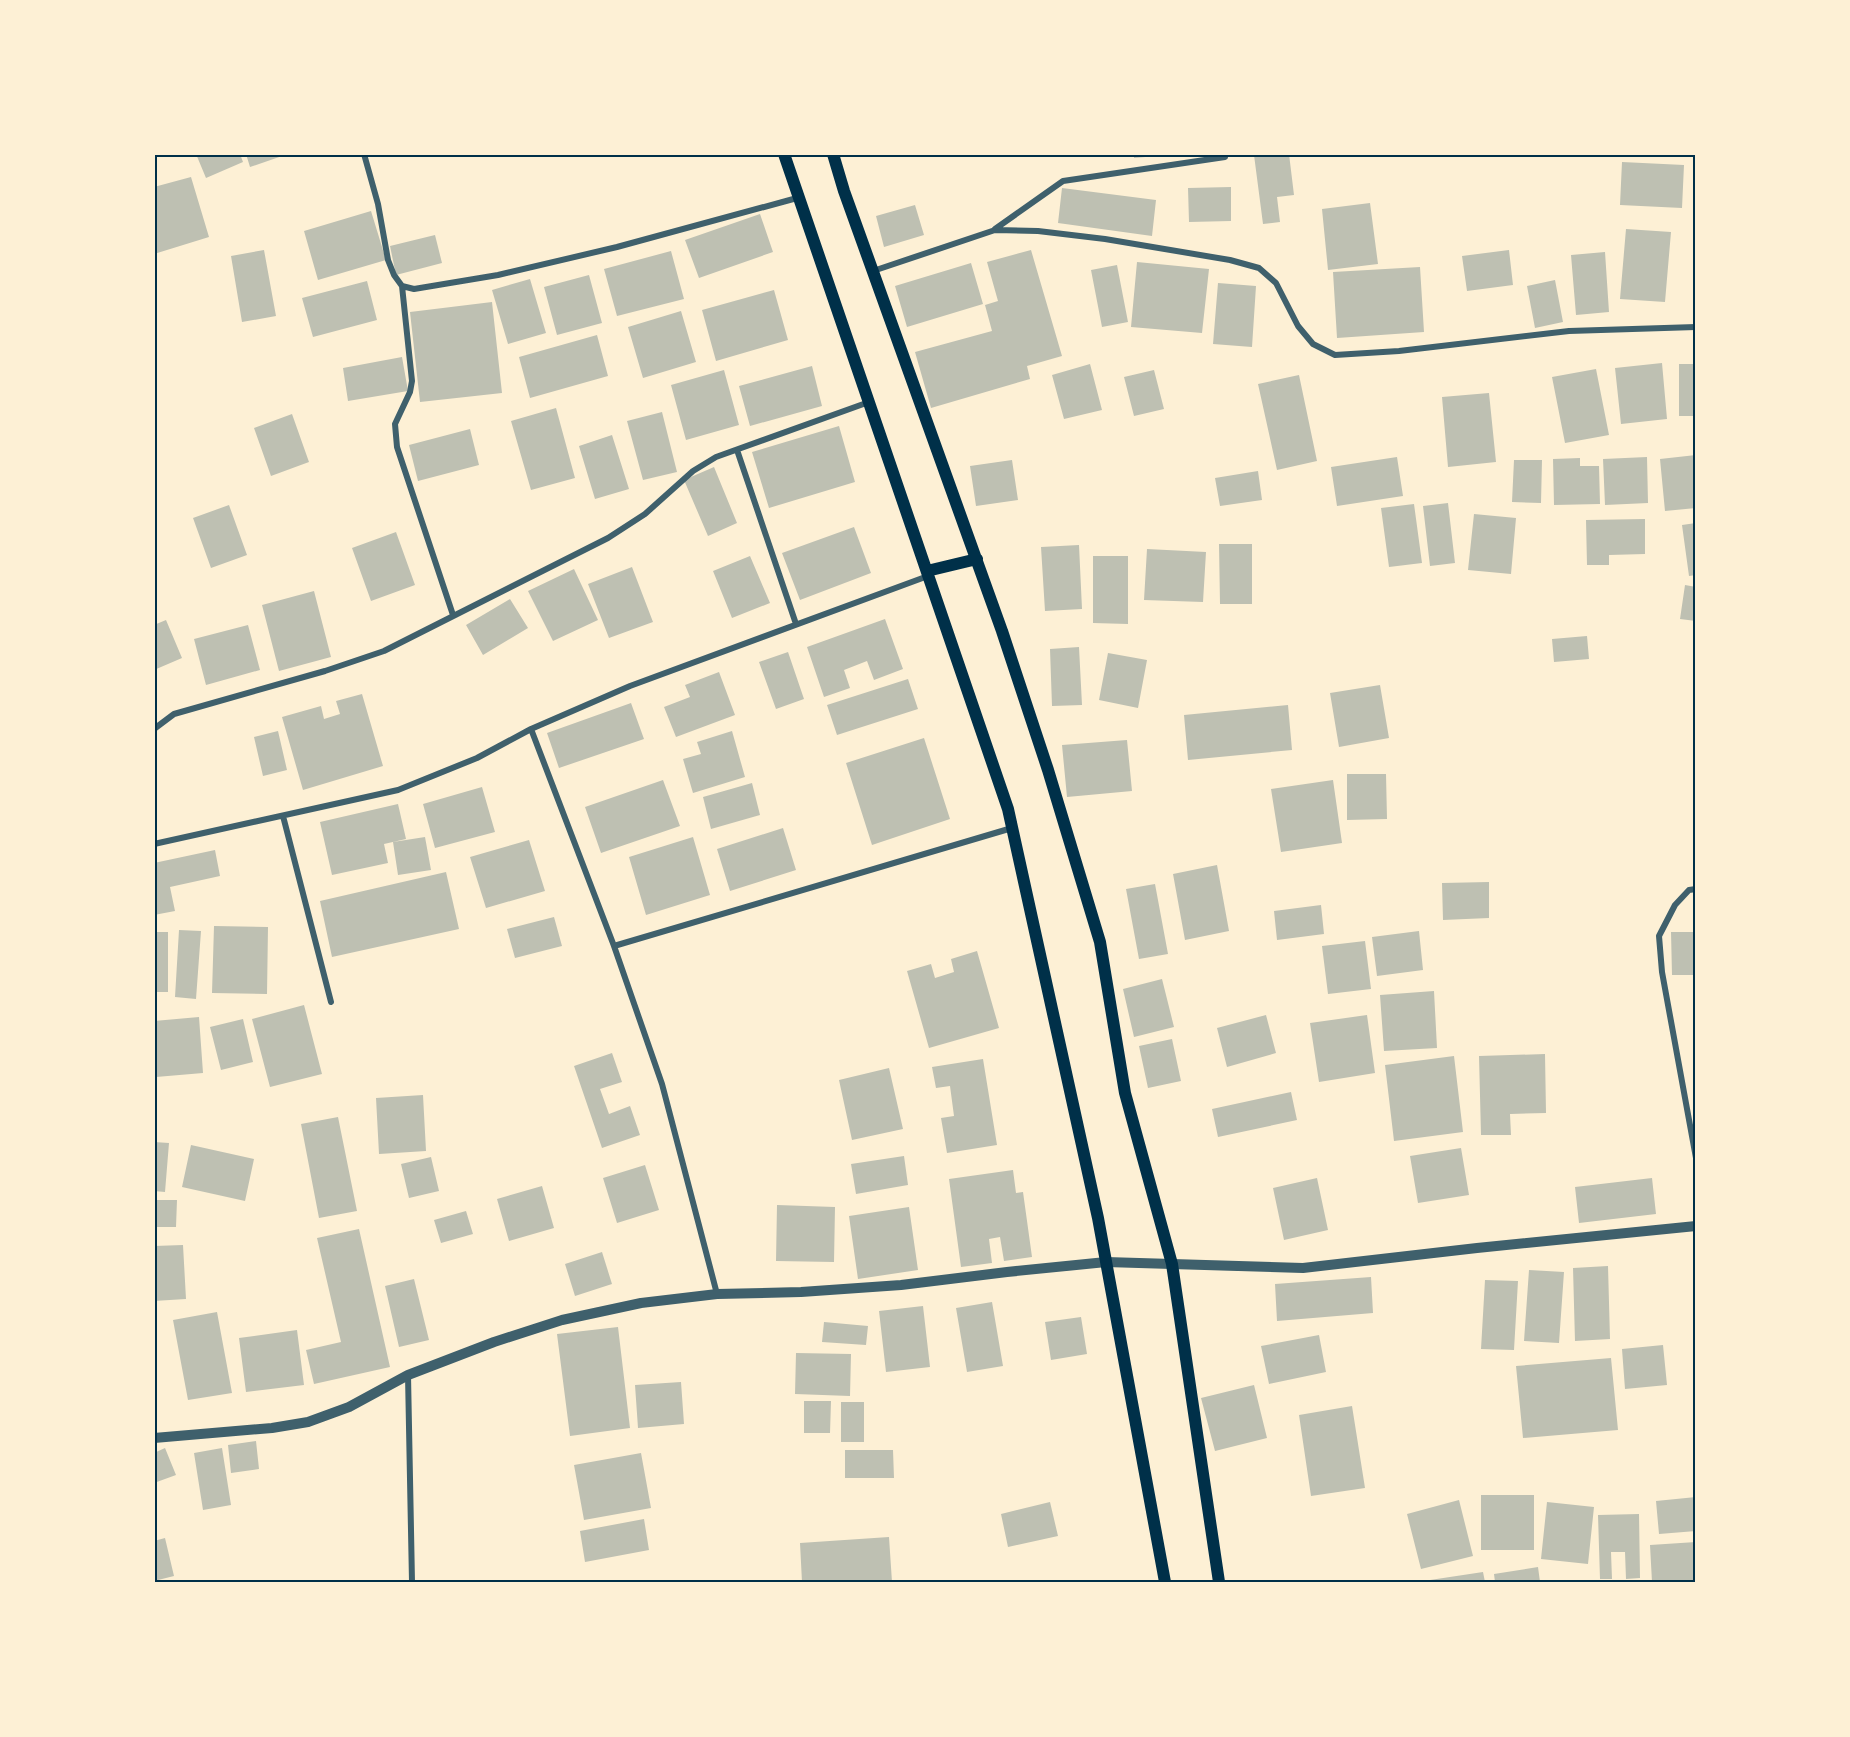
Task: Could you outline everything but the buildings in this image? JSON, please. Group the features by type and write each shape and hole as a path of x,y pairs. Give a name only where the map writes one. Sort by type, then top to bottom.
{"main road":[{"path":"784,154 797,198 1008,809 1106,1263 1165,1582"},
{"path":"833,154 844,191 976,559 1048,770 1100,942 1125,1093 1172,1264 1219,1582"},
{"path":"927,574 976,559"}],"street":[{"path":"364,154 378,204 388,260 393,275 402,286 412,381 410,392 395,424 397,447 453,615"},
{"path":"872,271 995,230 1063,181 1225,157"},
{"path":"402,286 414,289 498,275 617,247 797,198"},
{"path":"995,230 1038,231 1106,239 1230,260 1259,268 1276,283 1298,326 1313,345 1335,355 1399,351 1569,331 1695,327"},
{"path":"154,729 174,714 325,671 384,651 608,538 645,514 693,471 716,457 869,402"},
{"path":"737,450 796,624"},
{"path":"154,844 398,790 477,759 531,729 630,686 927,574"},
{"path":"531,729 614,946 662,1084 717,1294"},
{"path":"283,816 331,1002"},
{"path":"614,946 1012,828"},
{"path":"1695,889 1689,890 1675,904 1659,936 1662,972 1695,1158"},
{"path":"154,1438 272,1428 308,1422 349,1407 408,1375 494,1342 562,1320 641,1303 717,1294 801,1292 901,1285 1106,1263 1303,1268 1695,1226"},
{"path":"408,1375 412,1582"}]}
